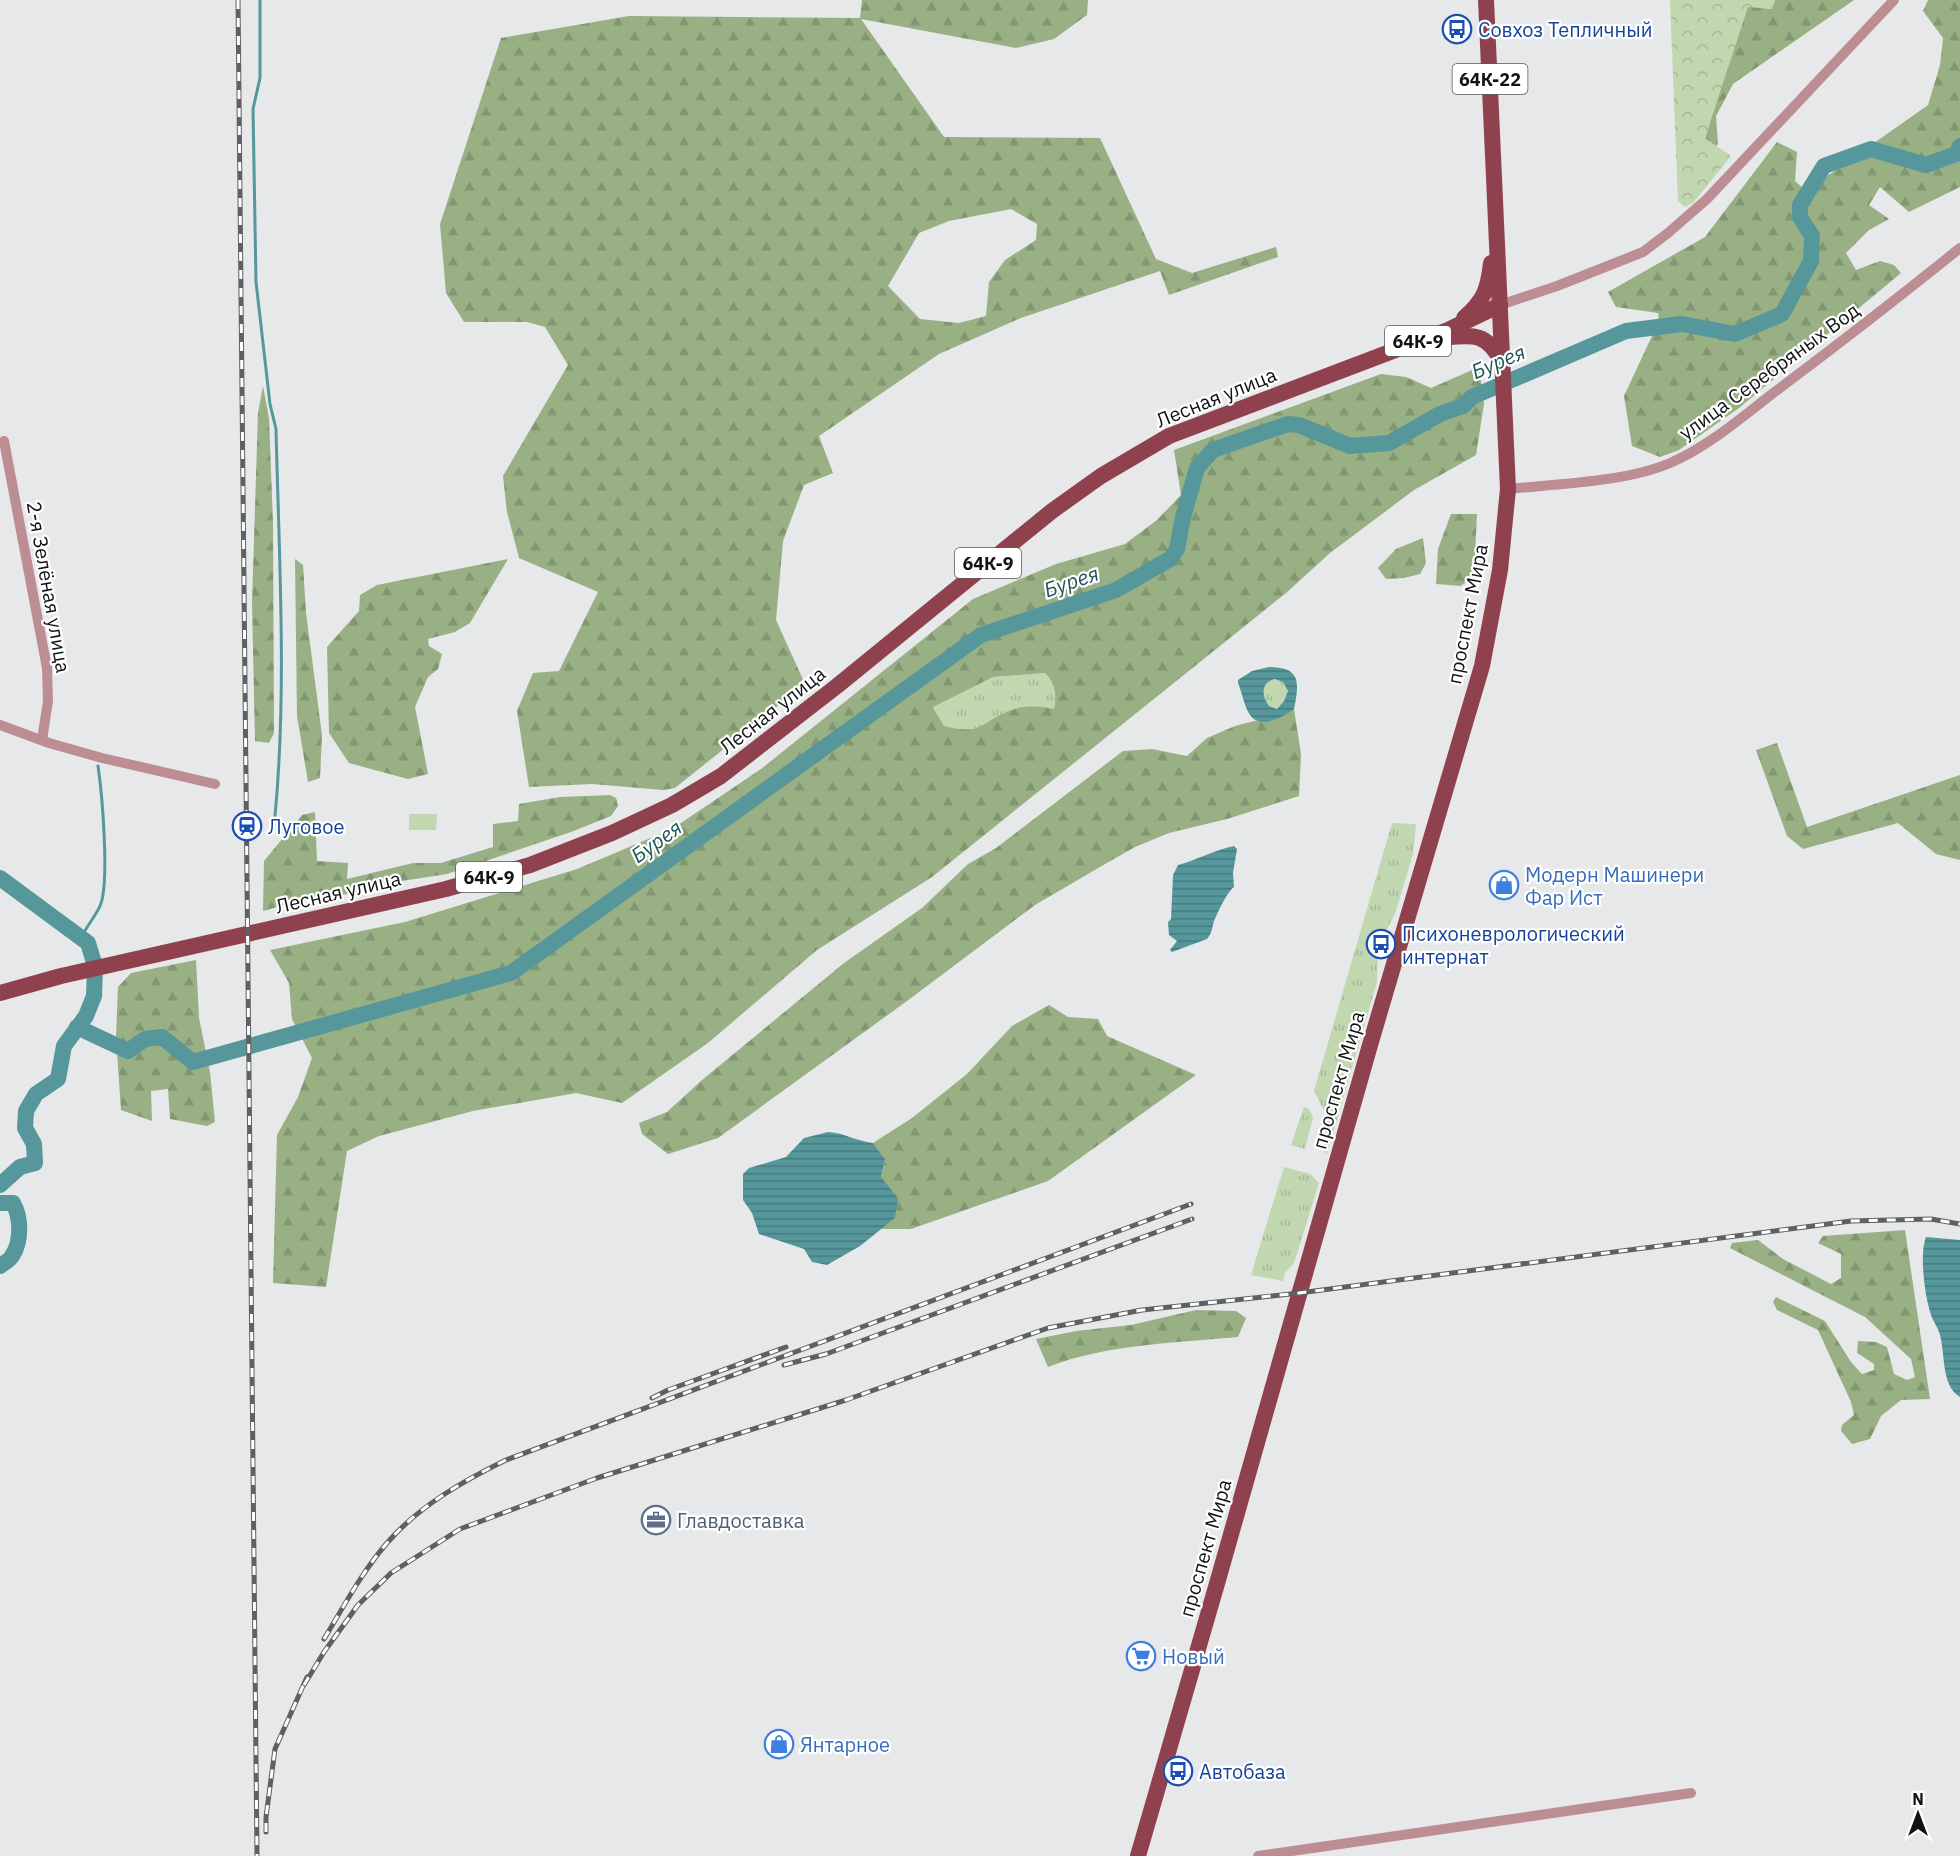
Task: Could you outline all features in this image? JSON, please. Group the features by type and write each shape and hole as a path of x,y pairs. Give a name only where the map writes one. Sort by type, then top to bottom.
{"main road":[{"name":"64К-22","path":"1486,0 1500,305"},
{"path":"1453,328 1479,304 1486,290 1496,217"},
{"name":"Лесная улица","path":"0,993 61,976 446,889 530,865 612,833 672,805 721,776 837,686 1052,511 1101,476 1169,436 1453,328 1500,305"},
{"name":"проспект Мира","path":"1138,1856 1364,1066 1482,666 1500,570 1508,489 1500,305"},
{"path":"1422,340 1466,336 1484,338 1495,348 1504,367"}],"street":[{"path":"1500,305 1557,286 1643,252 1668,233 1707,199 1894,0"},
{"name":"улица Серебряных Вод","path":"1508,489 1632,474 1669,464 1691,453 1861,327 1960,248"},
{"name":"2-я Зелёная улица","path":"4,441 47,668 48,701 42,740"},
{"path":"0,726 102,758 215,784"},
{"path":"1258,1856 1690,1794"}],"green space":[{"path":"862,0 1088,0 1087,15 1054,39 1016,48 861,19 944,137 1100,138 1156,259 1192,273 1276,247 1278,257 1169,295 1160,271 1021,318 939,354 819,436 833,473 804,485 783,541 776,620 805,684 675,788 663,790 592,784 529,787 517,711 533,673 559,671 598,592 519,558 507,512 503,476 568,365 545,327 527,322 464,322 446,293 440,224 501,38 629,16 860,18","holes":["1011,209 1037,224 1036,240 1005,260 989,282 986,316 959,323 920,319 888,286 919,233 949,221"]},
{"path":"1670,0 1775,0 1772,9 1748,7 1705,138 1731,156 1693,203 1685,207 1678,201"},
{"path":"1775,0 1854,0 1733,84 1716,116 1718,144 1697,168 1742,5 1771,9"},
{"path":"1928,0 1960,0 1960,187 1909,212 1880,187 1869,205 1889,219 1869,230 1846,253 1856,270 1880,261 1894,265 1901,273 1739,408 1679,450 1660,457 1632,446 1624,396 1659,321 1658,313 1616,307 1608,292 1705,237 1777,142 1797,152 1795,181 1806,191 1928,105 1940,65 1943,38 1923,11"},
{"path":"1479,367 1484,404 1476,455 1414,490 1330,553 1286,593 932,877 817,950 708,1043 622,1103 576,1093 473,1111 379,1136 347,1151 326,1287 273,1283 277,1135 298,1097 312,1058 292,1019 289,983 270,950 405,922 577,869 672,829 761,769 973,599 1056,564 1125,544 1157,520 1181,495 1174,450 1381,374 1406,377 1431,388","holes":["1045,673 1054,690 1054,709 1016,708 980,726 957,729 944,726 933,707 993,677"]},
{"path":"263,386 269,418 273,523 274,733 269,743 255,741 252,602 258,413"},
{"path":"1451,514 1477,514 1474,575 1461,586 1436,584 1438,549"},
{"path":"1423,538 1426,563 1420,574 1386,579 1378,568 1396,549"},
{"path":"295,559 303,565 306,613 322,735 320,778 308,782 297,716"},
{"path":"508,559 470,623 455,632 428,639 429,646 442,654 438,669 428,677 415,707 428,774 408,779 349,763 329,733 327,647 359,611 360,595 377,585"},
{"path":"1045,673 1054,690 1054,709 1012,709 982,727 962,731 944,726 933,706 993,677"},
{"path":"1275,679 1284,682 1288,691 1284,701 1277,709 1269,706 1264,694 1267,684"},
{"path":"1294,709 1301,754 1299,796 1227,819 1169,833 1135,847 1035,905 718,1138 668,1154 642,1134 639,1123 667,1112 702,1080 844,963 922,908 968,864 996,848 1123,751 1152,749 1187,756 1207,738 1235,726 1258,720 1272,721"},
{"path":"1777,743 1807,827 1960,775 1960,860 1936,854 1898,823 1803,849 1787,836 1756,750"},
{"path":"610,795 616,798 618,806 611,816 447,874 402,881 349,894 312,897 263,911 264,861 302,815 315,812 317,861 348,863 347,879 413,863 441,863 493,847 493,824 518,821 519,804 560,797"},
{"path":"409,814 437,814 436,830 409,830"},
{"path":"1392,823 1416,824 1413,854 1395,914 1385,933 1376,935 1374,946 1378,951 1377,982 1327,1154 1322,1149 1328,1119 1314,1091"},
{"path":"196,960 199,1018 210,1072 215,1122 207,1126 170,1119 168,1089 151,1091 152,1121 121,1110 116,1037 118,987 131,973"},
{"path":"1049,1005 1068,1017 1098,1019 1107,1036 1196,1075 1048,1181 911,1229 881,1229 895,1218 881,1177 885,1159 873,1143 912,1118 967,1074 1012,1026"},
{"path":"1304,1107 1309,1109 1313,1117 1305,1149 1291,1145"},
{"path":"1284,1167 1310,1174 1319,1183 1294,1263 1285,1273 1283,1281 1251,1275"},
{"path":"1905,1230 1930,1399 1901,1400 1881,1416 1870,1439 1852,1444 1841,1431 1842,1425 1854,1415 1851,1402 1818,1330 1777,1310 1773,1302 1776,1297 1825,1321 1851,1362 1862,1374 1874,1370 1874,1364 1857,1353 1858,1341 1876,1342 1887,1347 1894,1374 1907,1380 1915,1377 1911,1359 1865,1317 1730,1248 1732,1243 1758,1240 1783,1259 1831,1284 1841,1278 1841,1254 1818,1243 1823,1236"},
{"path":"1196,1310 1236,1311 1246,1318 1238,1337 1117,1349 1071,1359 1048,1367 1036,1339 1076,1331 1131,1325"}],"water":[{"path":"1269,667 1288,670 1293,674 1297,685 1294,709 1266,722 1260,722 1250,715 1238,680 1252,671","holes":["1275,679 1283,682 1288,691 1284,701 1277,709 1269,706 1264,694 1265,686"]},
{"path":"1234,846 1237,849 1233,873 1234,887 1220,908 1210,935 1207,939 1172,952 1170,950 1177,941 1169,935 1168,922 1171,919 1173,875 1178,865"},
{"path":"828,1132 873,1143 885,1159 881,1177 898,1198 895,1218 860,1246 827,1265 812,1262 804,1249 759,1234 752,1213 743,1200 743,1174 749,1168 786,1157 804,1138"},
{"path":"1926,1237 1960,1240 1960,1397 1954,1392 1946,1376 1941,1340 1927,1298 1923,1265"}],"waterway":[{"path":"260,0 260,78 253,109 256,282 270,404 276,429 281,623 281,720 275,816"},
{"name":"Бурея","path":"77,1027 128,1051 145,1039 162,1037 193,1062 511,973 981,635 1116,590 1170,559 1177,549 1183,517 1197,468 1213,450 1288,424 1299,425 1350,446 1389,443 1440,414 1463,406 1472,397 1626,331 1682,324 1735,334 1782,314 1811,261 1812,236 1800,217 1800,205 1824,166 1871,149 1926,165 1956,154 1960,146"},
{"path":"81,938 98,910 103,895 105,859 98,766"},
{"name":"Бурея","path":"0,878 88,943 95,966 94,996 86,1016 64,1046 58,1079 36,1094 26,1111 25,1128 34,1144 35,1163 20,1167 0,1185"},
{"path":"0,1203 13,1203 18,1215 19,1229 15,1250 10,1259 0,1266"}],"railway":[{"path":"238,0 257,1856"},
{"path":"324,1639 369,1566 387,1543 427,1506 490,1468 506,1460 1191,1204"},
{"path":"784,1365 826,1354 1192,1219"},
{"path":"304,1685 324,1652 358,1605 391,1573 460,1529 597,1478 846,1400 1048,1328 1142,1310 1299,1293 1851,1221 1931,1219 1960,1224"},
{"path":"652,1398 786,1347"},
{"path":"266,1832 275,1749 307,1677"}],"place":[{"name":"Совхоз Тепличный","path":"1457,29"},
{"name":"Луговое","path":"247,826"},
{"name":"Модерн Машинери Фар Ист","path":"1504,885"},
{"name":"Психоневрологический интернат","path":"1381,944"},
{"name":"Главдоставка","path":"656,1520"},
{"name":"Новый","path":"1141,1656"},
{"name":"Янтарное","path":"779,1744"},
{"name":"Автобаза","path":"1178,1771"}]}
